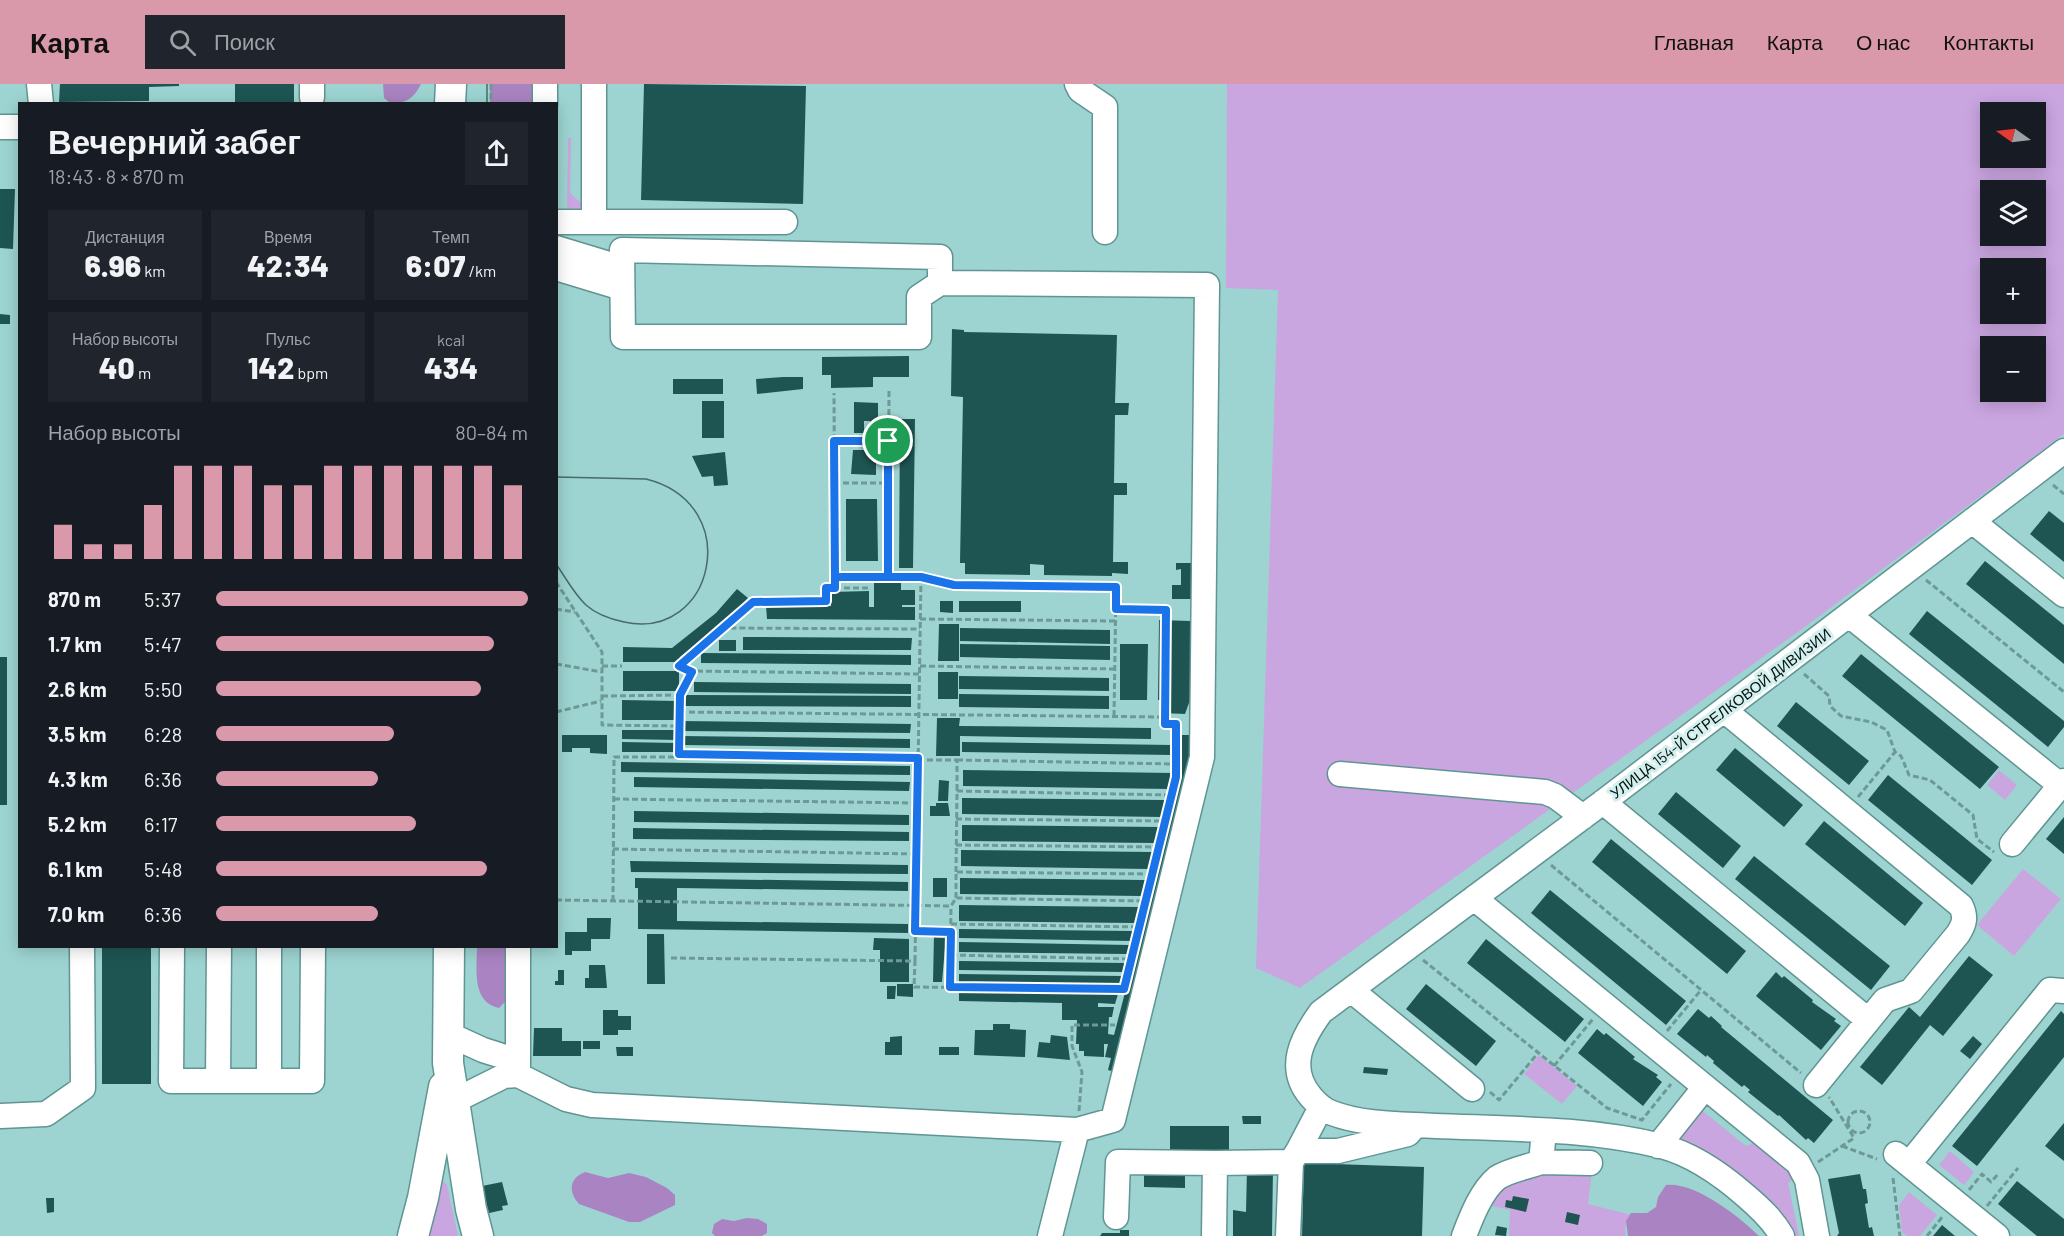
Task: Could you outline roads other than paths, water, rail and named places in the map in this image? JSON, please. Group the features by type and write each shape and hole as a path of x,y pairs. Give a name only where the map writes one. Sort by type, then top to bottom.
{"main road":[{"path":"450,84 450,102"},
{"path":"449,948 448,1049 471,1209 478,1236"},
{"path":"412,1236 423,1198 448,1049"}],"street":[{"path":"39,84 41,102"},
{"path":"545,84 545,102"},
{"path":"594,84 594,222"},
{"path":"1077,84 1080,90 1105,107 1105,232"},
{"path":"0,127 18,127"},
{"path":"558,222 784,222"},
{"path":"558,249 622,278"},
{"path":"448,1049 483,1050 518,1068 566,1099 592,1105 1077,1130 1113,1120 1202,757 1208,285 940,284 919,297 919,337 623,337 622,250 940,257 940,284"},
{"path":"558,268 622,278"},
{"name":"УЛИЦА 154-Й СТРЕЛКОВОЙ ДИВИЗИИ","path":"1321,1107 1305,1090 1299,1076 1297,1060 1301,1043 1321,1012 1603,802 2064,451"},
{"path":"1972,521 2064,595"},
{"path":"1849,615 2062,783 2006,850"},
{"path":"1724,710 1961,906 1965,916 1964,925 1958,934 1911,991 1885,1000 1816,1085"},
{"path":"1340,774 1545,792 1555,796 1583,817"},
{"path":"1603,802 1869,1020"},
{"path":"1474,898 1802,1168 1807,1180 1817,1236"},
{"path":"0,1116 46,1114 83,1088 82,948"},
{"path":"172,948 171,1081 312,1081 313,948"},
{"path":"218,1081 219,948"},
{"path":"269,1081 270,948"},
{"path":"518,948 518,1068"},
{"path":"1351,990 1472,1089"},
{"path":"1997,1236 1895,1159 2050,990 2064,991"},
{"path":"454,1101 518,1068"},
{"path":"1658,1146 1705,1087"},
{"path":"1288,1236 1295,1156 1321,1107 1342,1116 1415,1125 1591,1134 1658,1146 1695,1160 1728,1179 1774,1222 1782,1236"},
{"path":"1116,1217 1118,1162 1215,1163 1338,1151 1408,1134 1415,1125"},
{"path":"1050,1236 1077,1130"},
{"path":"1542,1162 1544,1131"},
{"path":"1464,1236 1472,1216 1488,1188 1496,1179 1542,1162 1590,1163"},
{"path":"1214,1236 1215,1163"}],"tram line":[{"path":"487,84 487,102"},
{"path":"558,477 646,479 677,493 697,515 707,541 706,567 697,592 679,612 655,623 624,622 595,611 578,596 558,567"}]}
